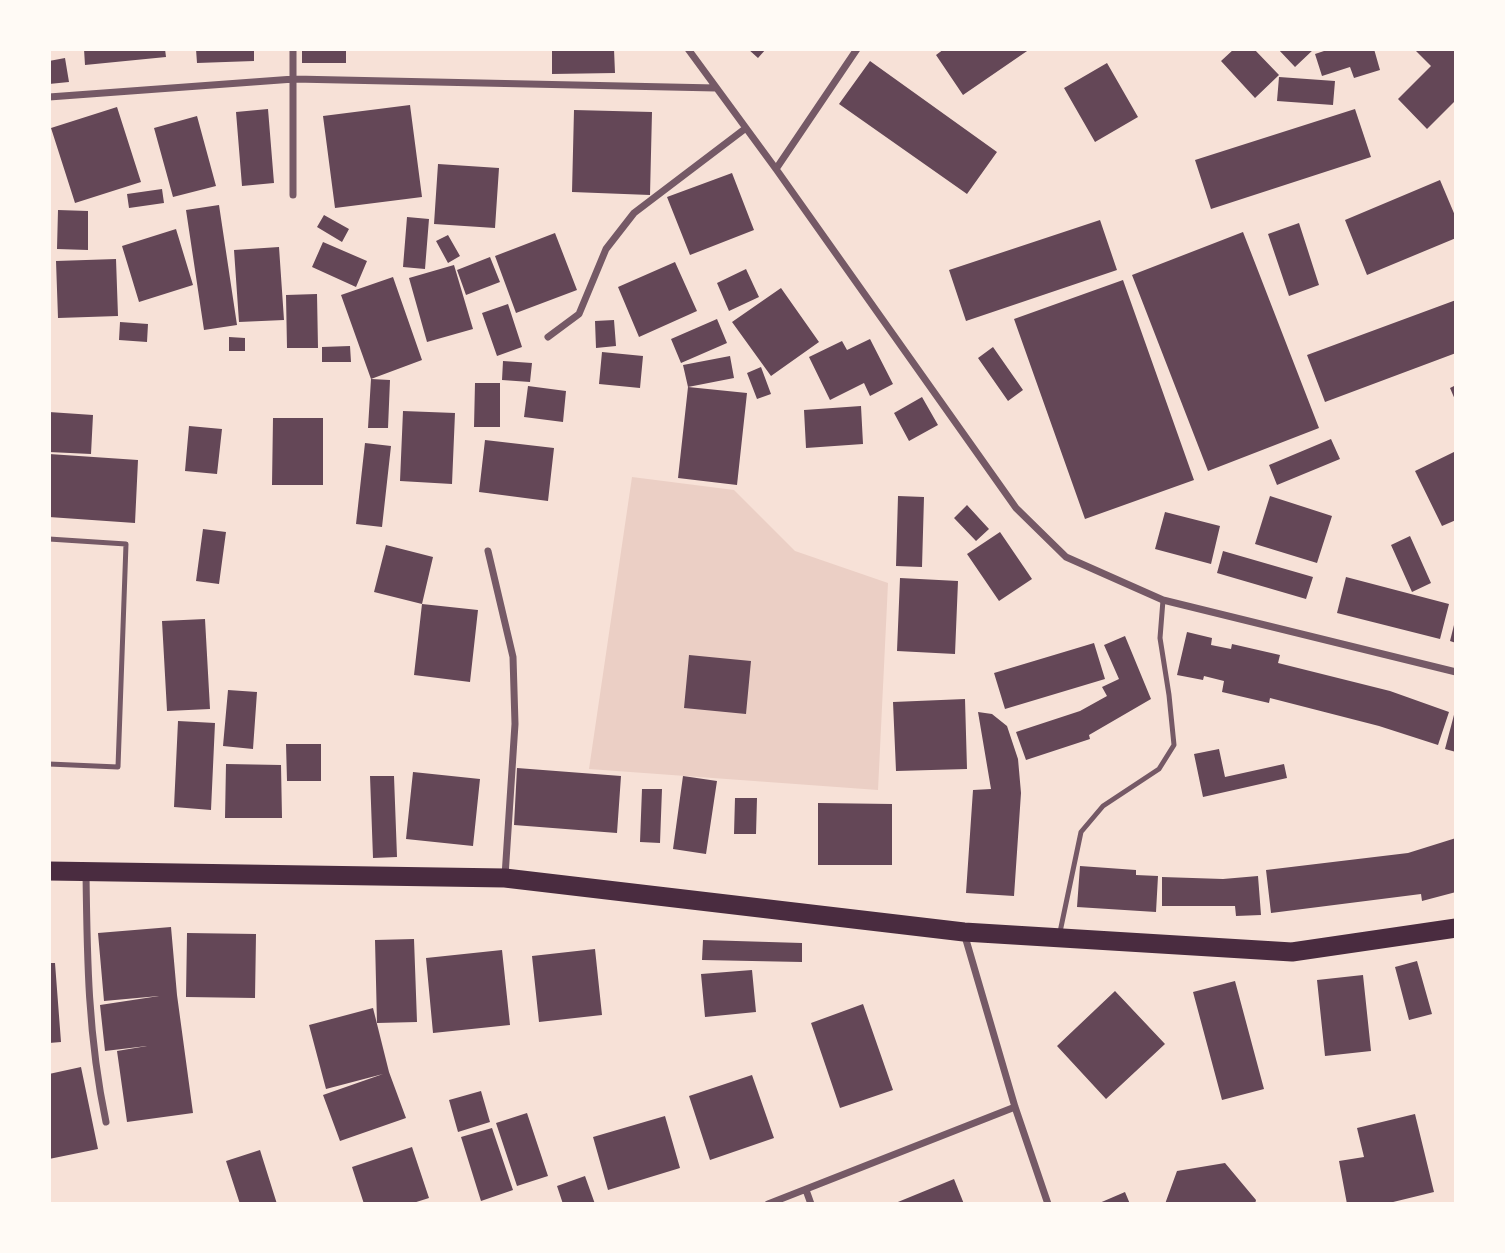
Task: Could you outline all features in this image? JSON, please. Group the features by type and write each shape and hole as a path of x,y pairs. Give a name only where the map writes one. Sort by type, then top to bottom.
{"highway":[{"path":"49,871 505,878 964,932 1292,952 1456,928"}],"street":[{"path":"292,195 293,49"},
{"path":"688,49 1016,508 1066,557 1163,600 1456,672"},
{"path":"776,169 857,49"},
{"path":"49,97 294,79 716,88"},
{"path":"548,337 579,314 606,249 634,213 746,128"},
{"path":"488,551 513,657 515,724 505,878"},
{"path":"86,872 87,973 95,1070 106,1122"},
{"path":"964,932 1015,1107 1048,1204"},
{"path":"768,1204 1015,1107"},
{"path":"806,1190 811,1204"}],"lane":[{"path":"49,539 125,544 118,767 49,764"},
{"path":"1059,937 1081,832 1103,806 1159,769 1174,745 1160,638 1163,600"}],"shaded area":[{"path":"632,477 734,490 795,551 888,583 878,790 589,769"}],"building":[{"path":"84,49 165,49 166,57 85,65"},
{"path":"196,49 254,49 254,61 197,63"},
{"path":"302,49 346,49 346,63 302,63"},
{"path":"552,49 614,49 615,73 552,74"},
{"path":"748,49 766,49 758,58"},
{"path":"944,49 1030,49 963,95 936,55"},
{"path":"1234,49 1254,49 1279,75 1255,98 1221,61"},
{"path":"1278,49 1314,49 1295,67"},
{"path":"1330,49 1374,49 1380,70 1354,78 1350,67 1322,76 1315,54"},
{"path":"1414,49 1456,49 1456,100 1427,129 1398,99 1431,66"},
{"path":"65,58 69,82 49,84 49,61"},
{"path":"870,61 997,152 967,194 839,104"},
{"path":"1107,63 1138,117 1095,142 1064,88"},
{"path":"1279,77 1335,81 1333,105 1277,101"},
{"path":"410,105 422,197 335,208 323,116"},
{"path":"117,107 141,182 75,203 51,128"},
{"path":"268,109 274,183 242,186 236,112"},
{"path":"1355,109 1371,157 1211,209 1195,160"},
{"path":"574,110 652,112 650,195 572,192"},
{"path":"197,116 216,186 173,197 154,128"},
{"path":"438,164 499,168 495,228 434,224"},
{"path":"732,173 754,230 690,255 667,197"},
{"path":"1440,180 1456,218 1456,238 1367,275 1345,220"},
{"path":"162,189 164,203 129,208 127,194"},
{"path":"219,205 237,325 204,330 186,210"},
{"path":"58,210 88,211 88,250 57,249"},
{"path":"324,215 349,229 342,242 317,227"},
{"path":"407,217 429,219 425,269 403,267"},
{"path":"1100,220 1117,270 966,321 949,270"},
{"path":"1299,223 1319,285 1289,296 1268,234"},
{"path":"176,229 193,285 139,302 122,246"},
{"path":"1243,232 1319,428 1208,471 1132,275"},
{"path":"555,233 577,290 516,313 495,256"},
{"path":"448,235 460,256 448,263 436,241"},
{"path":"323,242 367,261 356,287 312,267"},
{"path":"279,247 284,320 239,322 234,250"},
{"path":"490,257 500,282 466,295 457,270"},
{"path":"116,259 118,316 58,318 56,261"},
{"path":"675,262 697,311 639,337 618,287"},
{"path":"454,265 473,329 427,342 409,278"},
{"path":"746,269 759,297 729,311 717,283"},
{"path":"393,277 422,360 371,379 341,295"},
{"path":"1123,280 1194,480 1085,519 1014,319"},
{"path":"781,288 819,342 771,376 732,322"},
{"path":"317,294 318,348 287,348 286,295"},
{"path":"1456,300 1456,353 1325,402 1307,355"},
{"path":"508,304 522,347 497,356 482,313"},
{"path":"717,319 727,343 681,363 671,339"},
{"path":"614,320 616,346 596,348 595,321"},
{"path":"120,322 148,324 147,342 119,340"},
{"path":"229,337 245,338 245,351 229,351"},
{"path":"870,339 893,384 870,396 864,383 830,400 809,357 842,341 847,350"},
{"path":"350,346 351,362 322,362 322,347"},
{"path":"993,347 1023,390 1008,401 978,358"},
{"path":"602,352 643,356 640,388 599,384"},
{"path":"730,356 734,378 688,387 683,365"},
{"path":"503,361 532,363 530,382 502,380"},
{"path":"761,367 771,394 757,399 747,373"},
{"path":"371,379 390,380 388,428 368,428"},
{"path":"475,383 500,383 500,427 474,427"},
{"path":"1456,385 1456,402 1450,388"},
{"path":"528,386 566,391 563,422 524,417"},
{"path":"688,387 747,393 737,485 678,478"},
{"path":"922,397 938,425 909,441 894,413"},
{"path":"861,406 863,444 806,448 804,410"},
{"path":"403,411 455,413 452,484 400,481"},
{"path":"49,412 93,415 91,454 49,452"},
{"path":"273,418 323,418 323,485 272,485"},
{"path":"189,426 222,429 217,474 185,471"},
{"path":"1331,439 1340,459 1277,485 1269,465"},
{"path":"485,440 554,448 548,501 479,492"},
{"path":"365,443 391,446 382,527 356,524"},
{"path":"1456,451 1456,520 1442,526 1415,471"},
{"path":"49,454 138,460 135,523 49,517"},
{"path":"898,496 924,497 922,567 896,566"},
{"path":"1270,496 1332,516 1317,563 1255,544"},
{"path":"967,505 989,529 976,541 954,518"},
{"path":"1165,512 1220,526 1211,564 1155,549"},
{"path":"203,529 226,532 219,584 196,581"},
{"path":"1000,532 1032,579 999,601 967,554"},
{"path":"1410,536 1431,583 1412,592 1391,545"},
{"path":"386,545 433,557 422,604 374,592"},
{"path":"1223,551 1313,577 1306,599 1217,573"},
{"path":"1346,577 1449,604 1440,639 1337,613"},
{"path":"900,578 958,581 955,654 897,651"},
{"path":"422,604 478,610 470,682 414,675"},
{"path":"205,619 210,709 167,711 162,621"},
{"path":"1456,621 1456,643 1450,641"},
{"path":"1187,632 1212,638 1211,645 1231,649 1232,644 1280,655 1278,663 1390,691 1449,712 1438,745 1379,726 1270,698 1269,703 1222,692 1224,681 1204,676 1203,680 1177,675"},
{"path":"1125,636 1151,699 1089,735 1090,739 1026,760 1016,732 1080,711 1107,696 1102,687 1119,679 1104,645"},
{"path":"1094,643 1105,679 1005,709 994,673"},
{"path":"689,655 751,661 746,714 684,708"},
{"path":"228,690 257,692 253,749 223,746"},
{"path":"965,699 967,769 896,771 893,702"},
{"path":"1456,711 1456,752 1445,749"},
{"path":"978,712 992,714 1007,726 1018,759 1021,793 1014,896 966,893 973,790 991,789"},
{"path":"178,721 215,723 211,810 174,807"},
{"path":"286,744 321,744 321,781 287,781"},
{"path":"1219,749 1225,777 1284,764 1287,778 1203,797 1194,754"},
{"path":"226,764 281,765 282,818 225,818"},
{"path":"517,768 621,776 617,833 514,825"},
{"path":"413,772 480,779 473,846 406,839"},
{"path":"370,776 394,776 397,857 373,858"},
{"path":"683,776 717,781 706,854 673,849"},
{"path":"642,789 662,789 660,843 640,842"},
{"path":"735,798 757,798 756,834 734,834"},
{"path":"818,803 892,804 892,865 818,865"},
{"path":"1456,838 1456,892 1422,901 1421,894 1271,913 1266,870 1408,853"},
{"path":"1080,866 1136,870 1136,875 1158,876 1156,912 1077,907"},
{"path":"1258,876 1261,915 1236,916 1235,906 1162,906 1162,877 1223,879"},
{"path":"171,927 193,1113 127,1122 117,1051 147,1046 105,1051 100,1005 159,996 104,1001 98,933"},
{"path":"187,933 256,934 255,998 186,997"},
{"path":"414,939 417,1022 377,1023 375,940"},
{"path":"703,940 802,943 802,962 702,960"},
{"path":"595,949 602,1015 539,1022 532,956"},
{"path":"502,950 510,1025 433,1033 426,958"},
{"path":"1417,961 1432,1014 1409,1020 1395,967"},
{"path":"49,963 55,963 61,1042 49,1043"},
{"path":"752,970 756,1012 705,1017 701,974"},
{"path":"1363,975 1371,1051 1325,1056 1317,980"},
{"path":"1235,981 1264,1089 1222,1100 1193,992"},
{"path":"1115,991 1165,1044 1106,1099 1057,1046"},
{"path":"863,1004 893,1090 840,1108 811,1023"},
{"path":"373,1008 389,1072 406,1118 340,1141 323,1095 383,1074 326,1089 309,1025"},
{"path":"81,1067 98,1149 49,1159 49,1074"},
{"path":"752,1075 774,1138 710,1160 689,1096"},
{"path":"481,1091 490,1122 458,1132 449,1100"},
{"path":"527,1113 548,1176 517,1186 496,1123"},
{"path":"1415,1114 1434,1192 1385,1204 1347,1204 1339,1161 1364,1157 1357,1128"},
{"path":"665,1116 680,1168 608,1190 593,1137"},
{"path":"492,1128 513,1190 481,1201 461,1137"},
{"path":"412,1147 429,1198 410,1204 364,1204 352,1167"},
{"path":"260,1150 277,1204 240,1204 226,1161"},
{"path":"1225,1163 1256,1200 1255,1204 1165,1204 1177,1171"},
{"path":"585,1176 595,1204 563,1204 557,1186"},
{"path":"954,1179 964,1204 893,1204"},
{"path":"1125,1192 1130,1204 1097,1204"}]}
